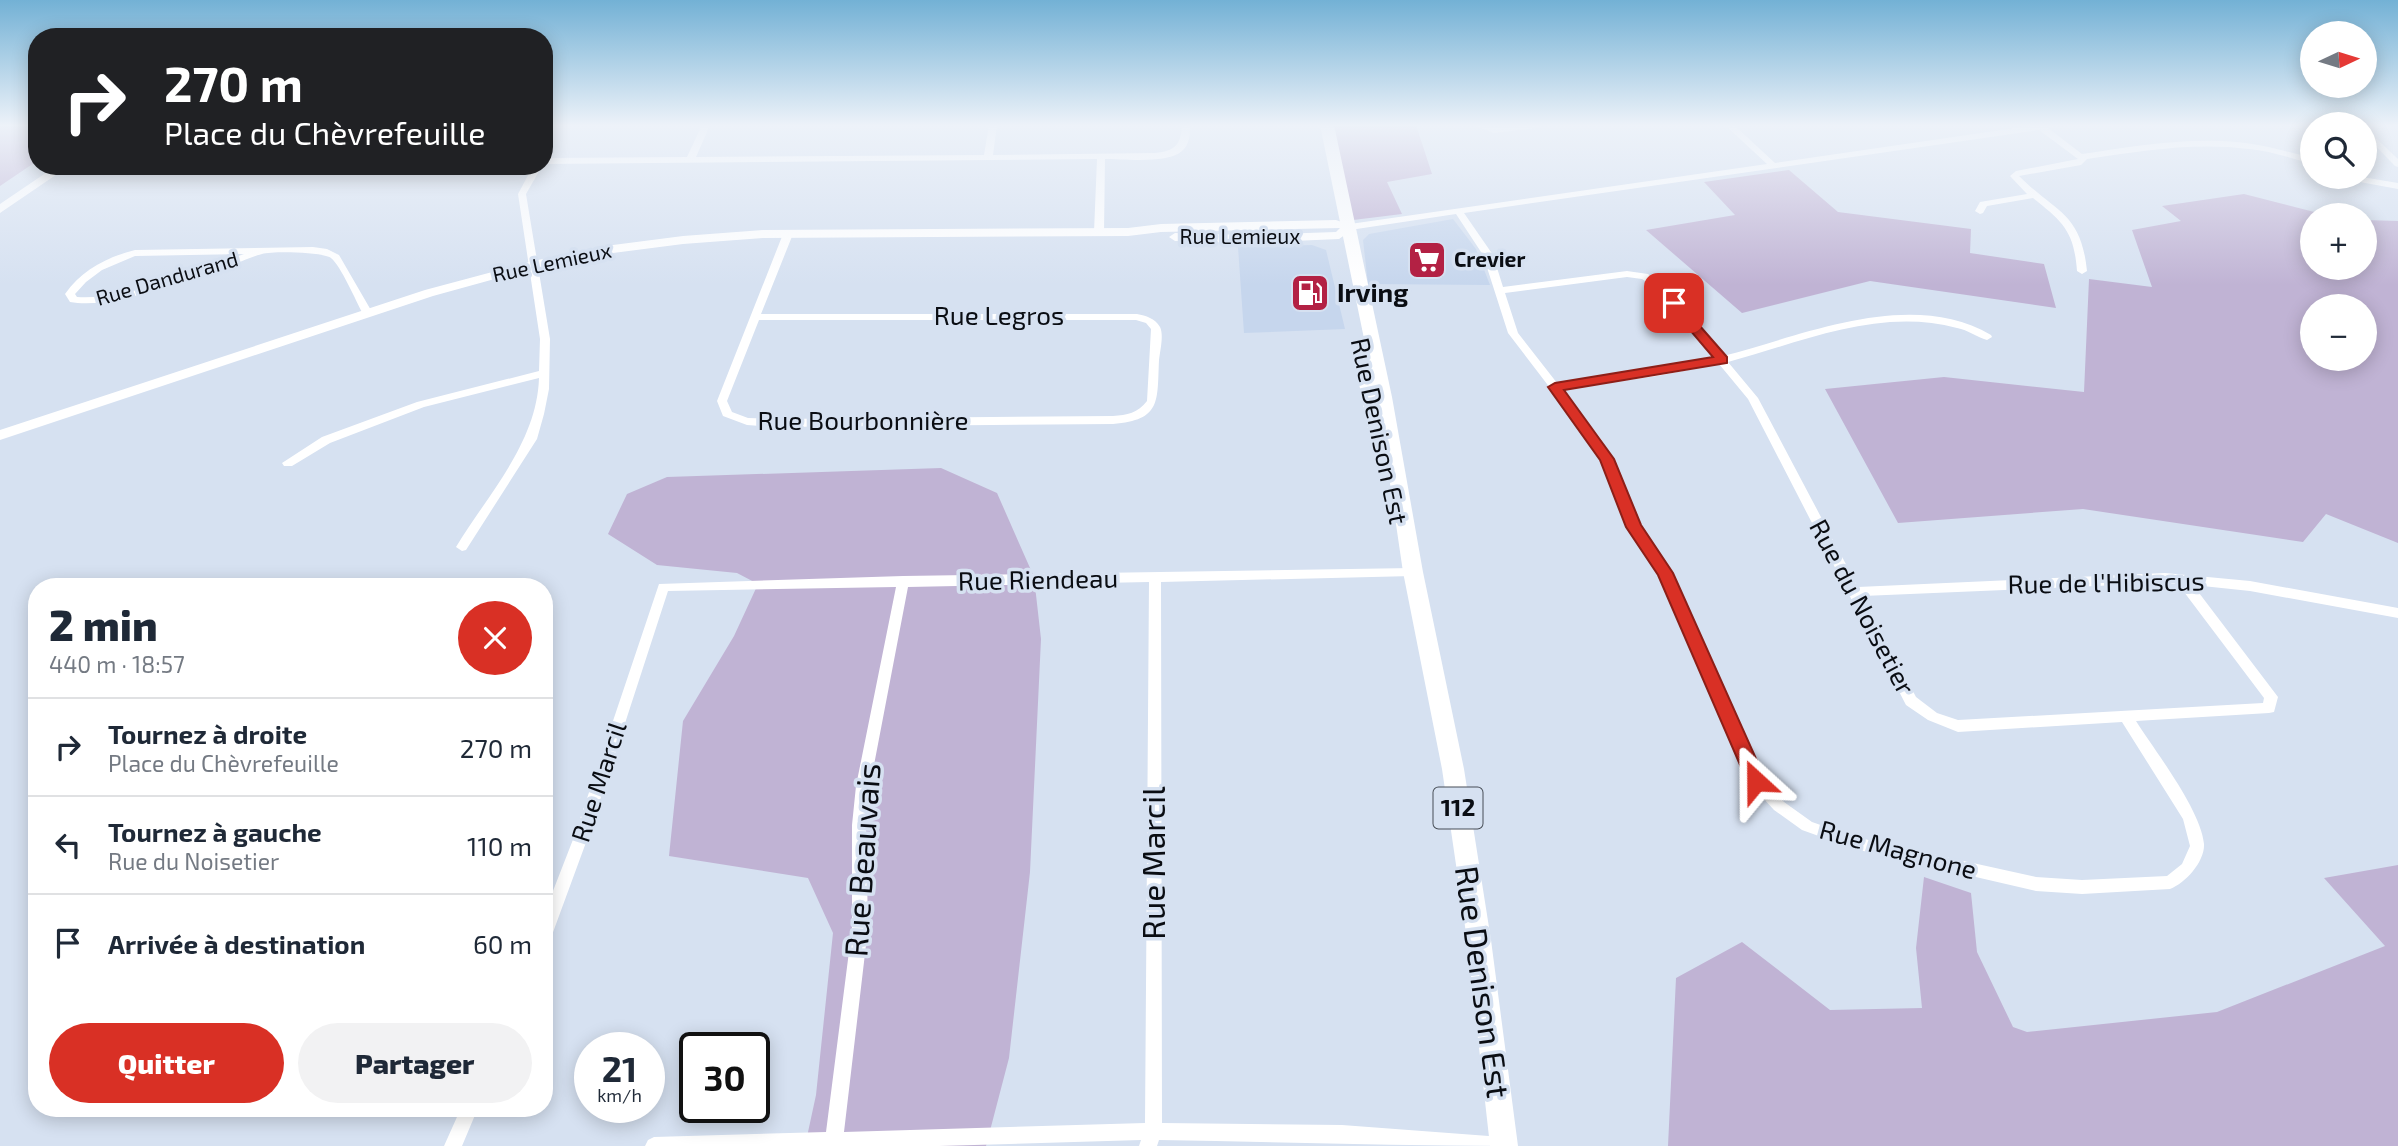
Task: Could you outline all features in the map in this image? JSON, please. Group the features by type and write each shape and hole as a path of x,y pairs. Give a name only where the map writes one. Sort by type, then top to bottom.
{"main road":[{"name":"Rue Denison Est","path":"1330,178 1388,488 1413,572 1453,769 1479,940 1503,1146"},
{"name":"Rue Denison Est","path":"1335,178 1341,229"}],"street":[{"path":"0,209 45,178"},
{"path":"462,547 531,439 539,414 545,373 545,339 522,194 531,178"},
{"path":"1099,232 1100,178"},
{"name":"Rue Lemieux","path":"0,435 367,312 533,265 646,244 788,234 1128,232 1151,237 1233,239 1341,229 1688,178"},
{"path":"2015,178 2063,216 2073,229 2081,255 2082,271"},
{"path":"2377,182 2398,186"},
{"path":"1980,211 1983,204 2035,195"},
{"name":"Rue Magnone","path":"1458,212 1482,245 1513,333 1607,459 1633,527 1665,573 1756,781 1779,806 1807,826 1855,843 2036,884 2082,887 2170,882 2189,868 2197,846 2190,817 2125,716"},
{"name":"Rue Bourbonnière","path":"788,234 722,401 726,414 747,421 1113,420 1135,418 1149,408"},
{"name":"Rue Dandurand","path":"257,253 113,298 81,302 73,300 70,295 83,281 124,255 149,252 257,253 292,250 331,253 336,257 367,312"},
{"name":"Rue du Noisetier","path":"1499,291 1628,274 1645,276 1657,285 1753,398 1911,701 1925,714 1942,722 1958,726 2269,708 2271,697 2181,579"},
{"name":"Rue Legros","path":"756,317 1125,316 1145,319 1156,329 1152,401 1149,408"},
{"path":"1555,387 1722,360 1845,323 1876,318 1953,323 1987,337"},
{"path":"288,463 326,440 421,404 545,373"},
{"name":"Rue Riendeau","path":"663,587 1413,572"},
{"name":"Rue Marcil","path":"1151,1139 1155,578"},
{"name":"Rue de l'Hibiscus","path":"1853,592 2181,579 2250,586 2398,613"},
{"name":"Rue Beauvais","path":"834,1140 860,928 859,825 863,786 903,581"},
{"name":"Rue Marcil","path":"553,911 581,837 663,587"},
{"path":"453,1146 466,1117"},
{"path":"654,1146 834,1140 1151,1139 1342,1134 1503,1146"}],"shaded area":[{"path":"0,178 11,178 0,186"},
{"path":"1343,178 1407,178 1387,182 1402,214 1353,220"},
{"path":"1729,178 1799,178 1838,212 1971,229 1970,253 2044,264 2056,308 1870,281 1742,313 1646,230 1735,215 1704,182"},
{"path":"2244,194 2300,208 2300,280 2377,280 2377,220 2398,221 2398,543 2326,514 2303,542 2083,509 1898,523 1825,389 1944,377 2084,392 2089,279 2152,287 2132,230 2181,221 2162,206"},
{"path":"1453,219 1476,249 1490,285 1368,284 1363,240 1369,234"},
{"path":"1312,245 1326,250 1345,329 1244,333 1238,247"},
{"path":"941,468 997,493 1034,577 1041,639 1030,872 1009,1058 986,1146 805,1146 816,1095 833,933 808,878 669,856 683,721 734,636 758,584 737,573 657,565 608,534 627,494 667,477"},
{"path":"2398,865 2398,1146 1668,1146 1676,978 1742,942 1830,1010 1922,1008 1916,948 1924,877 1971,893 1977,952 2013,1027 2027,1032 2217,1012 2385,946 2324,878"}],"building":[{"name":"Crevier","path":"1410,244 1435,244 1443,277 1418,277"}],"place":[{"name":"Crevier","path":"1427,260"},
{"name":"Irving","path":"1310,293"}],"route":[{"path":"1674,303 1722,360 1555,387 1607,459 1633,527 1665,573 1756,781"}]}
